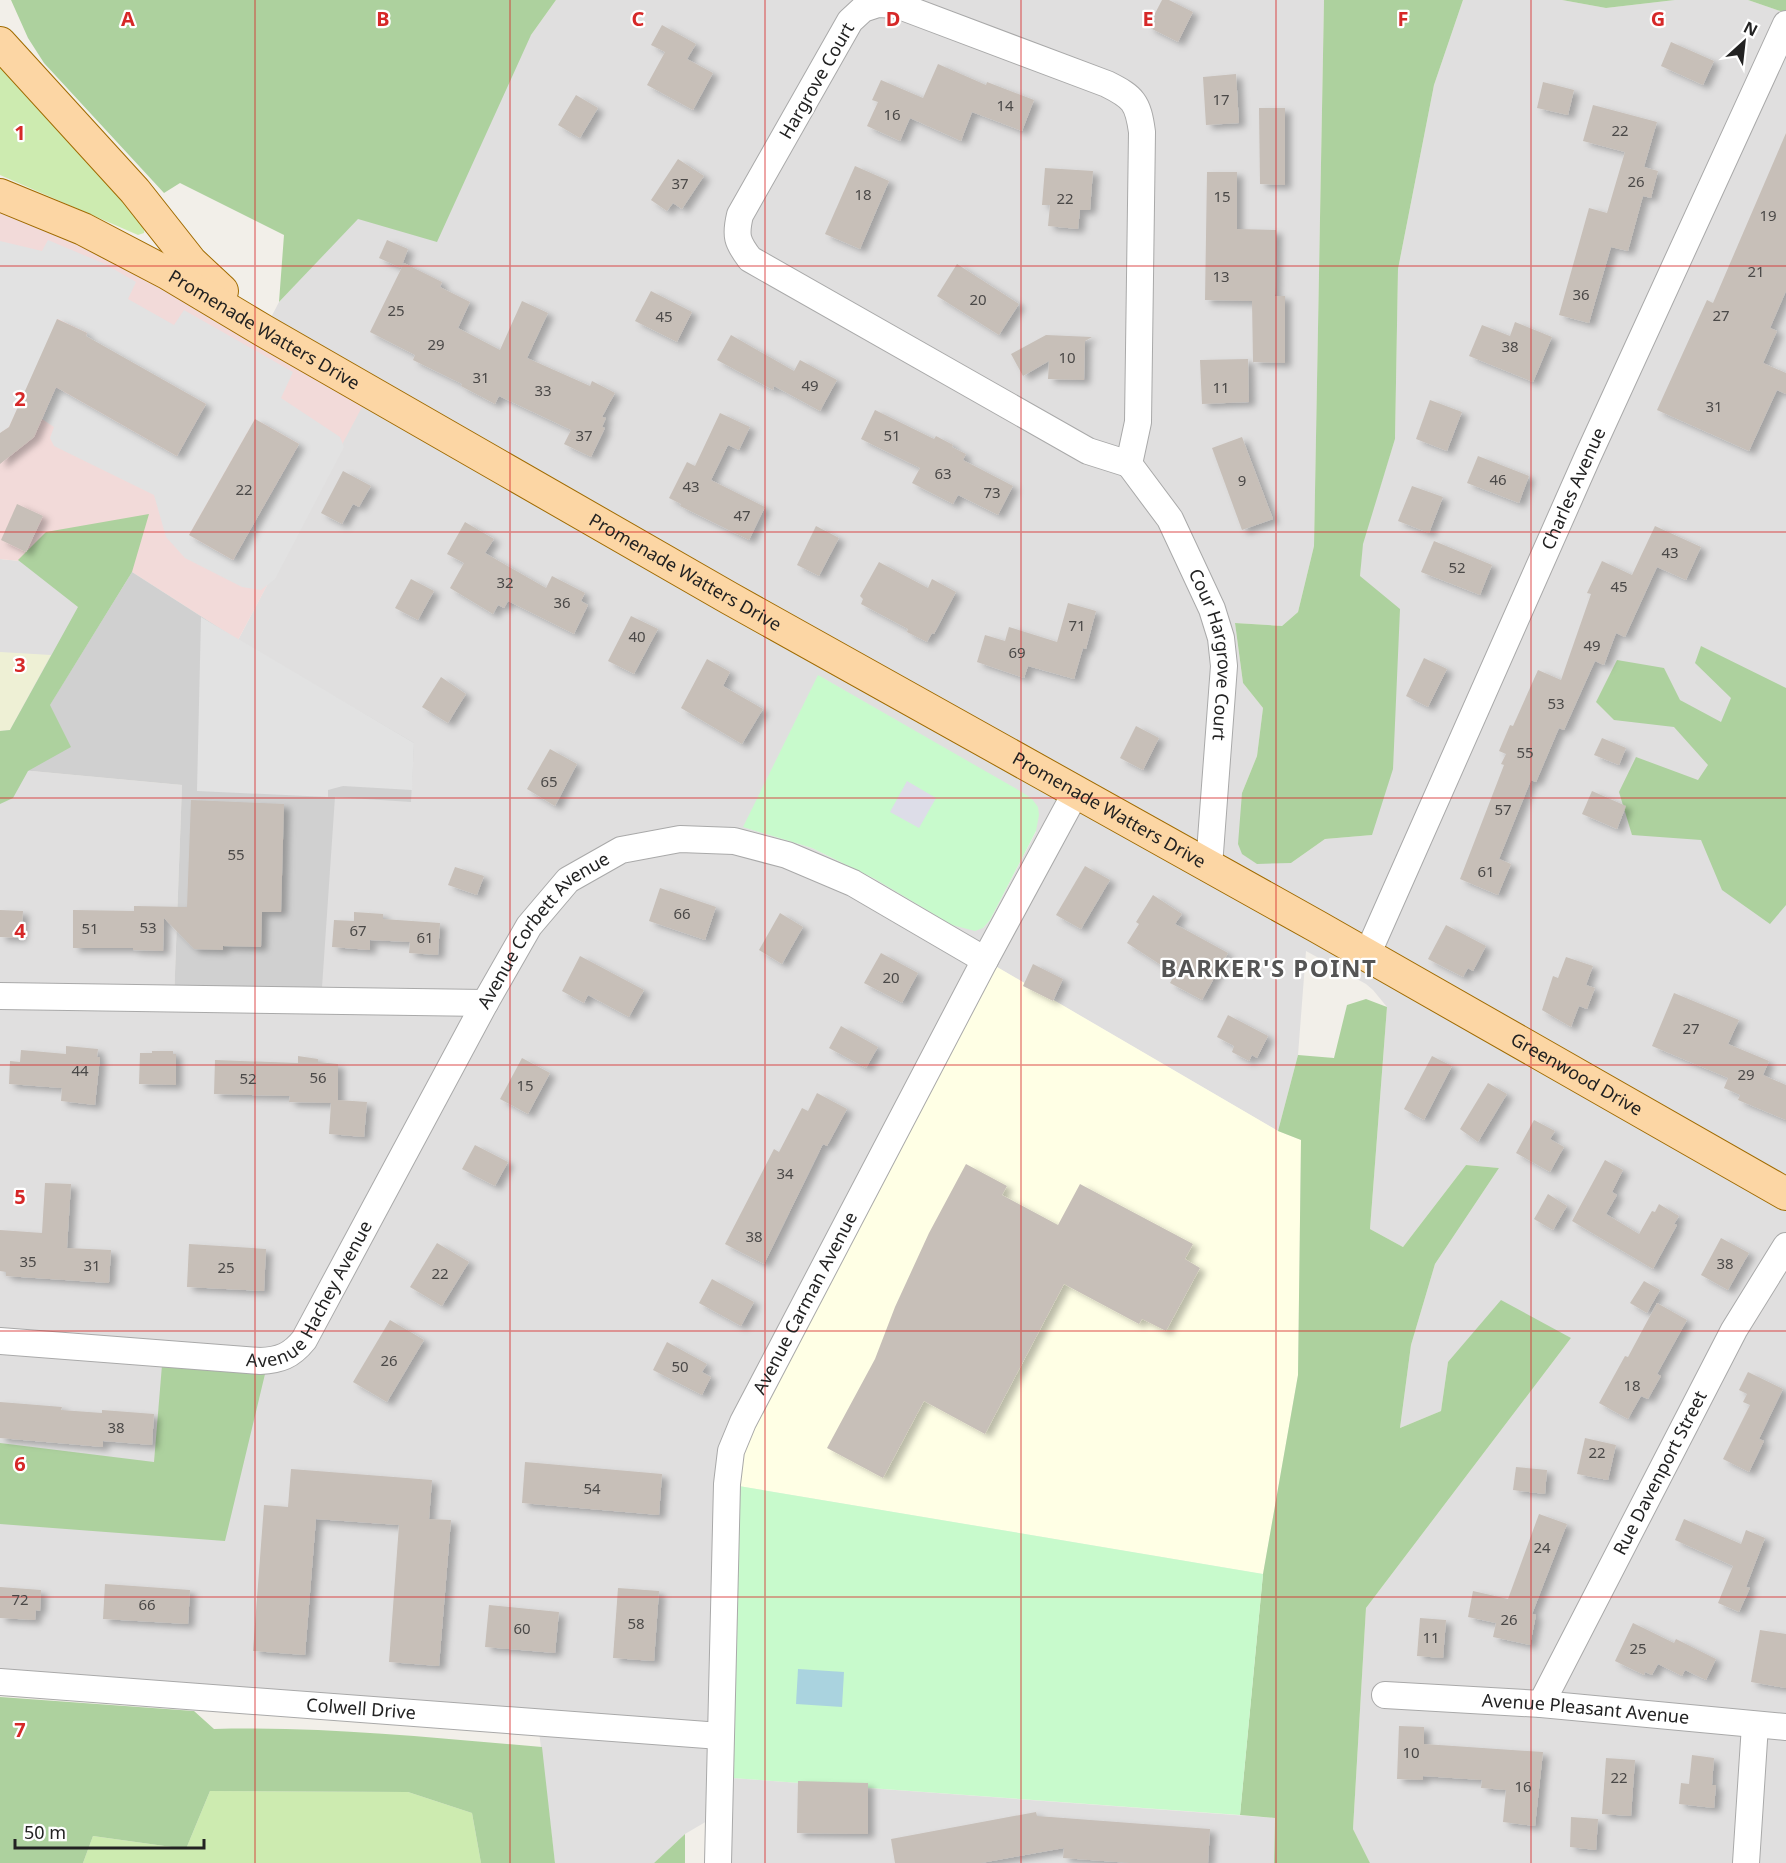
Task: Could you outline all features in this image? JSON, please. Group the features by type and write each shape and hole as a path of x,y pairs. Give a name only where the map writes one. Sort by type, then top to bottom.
{"main road":[{"path":"0,43 135,191 191,262 264,331"},
{"name":"Promenade Watters Drive","path":"4,198 83,229 167,273 729,598 1367,955"},
{"name":"Greenwood Drive","path":"1367,955 1786,1194"}],"street":[{"name":"Hargrove Court","path":"878,4 897,5 1107,84 1127,94 1139,110 1142,132 1138,422 1129,464 1088,451 750,259 740,247 736,231 740,215 850,21 862,9 878,4"},
{"name":"Charles Avenue","path":"1367,955 1588,456 1786,24"},
{"name":"Cour Hargrove Court","path":"1129,464 1170,519 1212,609 1221,638 1224,666 1209,866"},
{"name":"Avenue Carman Avenue","path":"718,1863 727,1484 731,1451 743,1422 985,960 1076,792"},
{"name":"Avenue Corbett Avenue","path":"0,996 485,1003 529,926 568,880 621,850 680,839 734,841 787,855 852,883 985,960"},
{"name":"Avenue Hachey Avenue","path":"0,1341 260,1361 278,1360 295,1352 304,1340 485,1003"},
{"name":"Rue Davenport Street","path":"1541,1704 1734,1330 1786,1246"},
{"name":"Colwell Drive","path":"0,1682 720,1736"},
{"name":"Avenue Pleasant Avenue","path":"1385,1695 1541,1704 1786,1727"},
{"path":"1746,1863 1755,1725"}],"shaded area":[{"path":"556,0 1324,0 1314,546 1298,612 1282,626 1235,623 1243,683 1263,708 1257,756 1242,793 1291,863 1325,839 1372,835 1360,576 1362,544 1395,439 1398,269 1434,85 1463,0 1562,0 1606,8 1675,0 1748,0 1786,13 1786,1863 1370,1863 1353,1829 1366,1608 1571,1338 1448,1362 1441,1411 1400,1428 1411,1345 1435,1264 1499,1168 1466,1165 1403,1247 1370,1229 1387,1007 1366,984 1306,951 1298,1055 1278,1131 985,960 743,1422 719,1777 1275,1818 1274,1863 718,1863 719,1814 685,1834 654,1863 555,1863 538,1723 0,1682 0,559 132,572 10,769 182,785 174,1000 238,640 369,392 264,331 279,302 531,35","holes":["819,676 1032,799 1036,832 990,920 983,928 812,848 744,827"]},
{"path":"0,201 370,392 238,640 132,572 0,559"},
{"path":"48,240 105,264 136,282 128,299 174,325 184,310 293,372 281,398 340,437 344,447 275,579 261,590 242,587 185,558 166,537 154,495 54,446 50,438 54,427 42,419 56,387 177,456 206,404 86,337 87,333 58,319 9,427 0,433 0,241 42,251","holes":["255,419 299,444 233,560 189,535"]},
{"path":"132,572 238,640 414,743 411,802 335,797 321,1002 174,1000 182,785 10,769"},
{"path":"201,617 414,743 412,790 343,786 328,790 328,797 197,791"},
{"path":"0,652 51,655 10,730 0,731"},
{"path":"907,781 936,798 919,828 890,812"},
{"path":"985,960 1278,1131 1301,1140 1298,1375 1263,1574 727,1484 731,1451"},
{"path":"1043,1851 1063,1858 1131,1863 981,1863"}],"green space":[{"path":"11,0 556,0 531,35 437,242 358,219 279,302 284,235 180,183 164,193 44,63 28,38"},
{"path":"1324,0 1463,0 1434,85 1398,269 1395,439 1363,544 1360,576 1400,609 1393,769 1372,835 1325,839 1291,863 1257,864 1242,854 1238,844 1242,793 1257,756 1263,708 1243,683 1235,623 1282,626 1298,612 1314,546"},
{"path":"1562,0 1675,0 1606,8"},
{"path":"1748,0 1786,0 1786,13"},
{"path":"0,64 145,225 144,233 138,235 0,175"},
{"path":"149,514 132,572 50,705 71,747 28,771 13,798 0,804 0,731 10,730 78,607 18,560 46,532"},
{"path":"1701,646 1786,688 1786,905 1770,924 1722,890 1701,840 1632,835 1619,792 1636,757 1698,780 1708,765 1674,727 1614,720 1596,702 1617,660 1664,668 1680,700 1721,722 1731,698 1695,663"},
{"path":"818,675 1020,791 1032,799 1038,807 1036,831 990,920 983,928 975,931 952,925 875,879 812,848 743,827"},
{"path":"1366,999 1387,1007 1370,1229 1403,1247 1466,1165 1499,1168 1435,1264 1411,1345 1400,1428 1441,1411 1448,1362 1501,1300 1571,1338 1366,1608 1353,1829 1370,1863 1274,1863 1275,1818 1240,1815 1263,1574 1298,1375 1301,1140 1278,1131 1298,1055 1334,1058 1347,1005"},
{"path":"162,1365 265,1374 225,1541 0,1524 0,1443 154,1462"},
{"path":"727,1484 1263,1574 1240,1815 719,1777"},
{"path":"0,1697 194,1711 214,1729 337,1731 542,1747 555,1863 481,1863 472,1813 408,1792 210,1791 186,1849 93,1836 83,1863 0,1863"},
{"path":"210,1791 408,1792 472,1813 481,1863 83,1863 93,1836 186,1849"},
{"path":"685,1834 685,1863 654,1863"}],"water":[{"path":"798,1669 844,1672 842,1707 796,1704"}],"building":[{"path":"1162,0 1169,0 1193,12 1178,42 1148,27"},
{"path":"662,25 696,44 687,59 713,73 693,110 647,85 665,52 651,45"},
{"path":"1671,42 1714,61 1703,85 1661,66"},
{"path":"938,64 986,85 987,82 1034,100 1022,131 972,112 961,141 910,118 900,141 867,126 878,102 872,100 881,80 923,98"},
{"path":"1236,74 1239,123 1206,125 1203,77"},
{"path":"1543,82 1574,90 1568,115 1537,108"},
{"path":"576,95 598,108 580,138 558,125"},
{"path":"1593,105 1657,122 1644,167 1658,171 1651,198 1643,196 1628,251 1611,247 1589,323 1559,315 1589,208 1607,213 1625,152 1583,141"},
{"path":"1259,108 1285,108 1285,185 1260,184"},
{"path":"1786,133 1786,291 1770,328 1777,331 1763,363 1786,373 1786,394 1777,390 1749,451 1657,410 1707,300 1713,303"},
{"path":"678,159 704,176 682,209 673,203 667,211 651,200"},
{"path":"855,166 889,181 860,249 825,234"},
{"path":"1045,168 1093,171 1090,210 1080,210 1078,229 1048,226 1050,205 1042,205"},
{"path":"1207,172 1237,172 1237,229 1276,230 1275,296 1285,296 1285,363 1253,362 1252,301 1205,300"},
{"path":"387,240 408,249 401,268 379,258"},
{"path":"404,263 442,282 440,287 470,302 458,328 500,350 522,301 548,313 527,358 590,386 592,381 615,393 602,417 606,418 602,427 605,428 591,457 564,444 571,430 499,396 495,404 461,386 462,384 413,360 415,355 370,332"},
{"path":"957,264 1019,304 999,335 937,296"},
{"path":"651,291 692,312 677,342 635,321"},
{"path":"57,319 87,333 86,336 206,404 177,456 56,387 34,437 0,464 0,433 9,427"},
{"path":"1515,322 1552,337 1533,382 1469,356 1482,325 1510,336"},
{"path":"731,335 794,371 800,360 837,380 820,411 774,386 773,390 717,360"},
{"path":"1046,335 1092,337 1085,341 1084,380 1048,379 1049,361 1023,376 1011,354"},
{"path":"1248,359 1249,402 1202,404 1200,360"},
{"path":"1430,400 1462,412 1447,451 1416,439"},
{"path":"875,410 934,439 936,436 953,445 952,447 966,454 963,460 1013,486 998,515 958,495 953,504 912,483 920,468 861,439"},
{"path":"720,413 750,427 739,450 728,445 711,480 765,507 749,540 680,506 681,504 669,498 687,462 695,466"},
{"path":"255,419 299,444 233,560 189,535"},
{"path":"1242,437 1273,519 1242,530 1212,448"},
{"path":"1478,456 1529,476 1519,503 1467,483"},
{"path":"343,471 371,486 359,507 353,504 342,524 321,513"},
{"path":"1412,486 1443,497 1429,533 1398,521"},
{"path":"17,504 43,516 26,552 1,540"},
{"path":"465,522 494,539 485,553 546,588 552,576 585,593 581,601 588,605 574,634 508,601 504,608 498,605 493,614 450,588 464,563 447,554"},
{"path":"816,526 839,538 819,576 797,565"},
{"path":"1655,526 1701,547 1686,580 1657,567 1625,637 1616,633 1604,665 1595,661 1564,730 1559,728 1536,782 1531,780 1499,859 1511,864 1498,895 1460,879 1504,765 1501,764 1506,754 1499,751 1538,670 1561,680 1591,594 1587,593 1602,561 1632,575"},
{"path":"1434,541 1492,565 1480,595 1421,572"},
{"path":"879,562 928,588 932,579 956,592 934,634 932,633 927,642 861,604 863,599 860,596"},
{"path":"411,579 434,591 418,620 395,608"},
{"path":"1068,603 1096,611 1086,649 1083,648 1074,679 1028,666 1024,678 977,662 985,635 1005,641 1009,627 1057,642"},
{"path":"631,616 658,629 634,674 608,661"},
{"path":"1424,658 1447,669 1428,707 1406,696"},
{"path":"707,659 730,672 723,686 763,709 742,744 681,708"},
{"path":"441,677 466,694 448,723 422,707"},
{"path":"1136,726 1159,738 1143,770 1120,758"},
{"path":"1602,738 1626,748 1619,765 1594,755"},
{"path":"550,749 577,764 555,806 527,789"},
{"path":"1592,791 1626,806 1617,829 1582,814"},
{"path":"191,800 284,804 281,912 262,912 261,947 223,946 223,950 194,949 164,918 163,951 133,950 133,948 73,948 73,910 134,911 134,906 187,907"},
{"path":"1085,866 1110,880 1081,929 1056,915"},
{"path":"455,867 484,876 477,895 448,885"},
{"path":"660,888 716,907 705,940 649,921"},
{"path":"1153,895 1182,914 1175,924 1228,953 1202,1000 1170,983 1175,974 1127,943 1139,924 1136,922"},
{"path":"0,910 23,911 21,938 0,937"},
{"path":"354,912 383,914 383,919 440,923 438,955 409,953 410,942 370,940 370,950 332,947 334,920 354,921"},
{"path":"780,913 803,927 782,964 759,950"},
{"path":"1446,925 1486,946 1473,971 1468,968 1463,977 1428,959"},
{"path":"881,953 918,973 902,1003 864,983"},
{"path":"580,956 644,990 629,1017 588,995 584,1003 562,991"},
{"path":"1566,957 1593,966 1586,985 1595,988 1587,1009 1579,1006 1571,1027 1542,1010 1553,976 1558,978"},
{"path":"1033,964 1063,979 1053,1001 1023,986"},
{"path":"1674,993 1739,1020 1728,1044 1769,1061 1763,1075 1786,1085 1786,1120 1738,1100 1740,1095 1724,1088 1728,1078 1652,1046"},
{"path":"1228,1015 1268,1036 1257,1058 1252,1055 1249,1061 1232,1052 1234,1046 1217,1037"},
{"path":"841,1026 878,1047 866,1068 829,1048"},
{"path":"66,1046 98,1049 97,1057 100,1057 95,1105 61,1101 62,1088 9,1084 10,1061 20,1062 21,1050 66,1054"},
{"path":"152,1051 173,1051 173,1054 176,1054 176,1085 139,1084 140,1053 152,1053"},
{"path":"298,1056 318,1059 318,1062 338,1064 338,1100 367,1102 364,1137 329,1134 331,1103 289,1102 290,1096 214,1094 215,1060 298,1063"},
{"path":"1432,1056 1452,1066 1424,1120 1404,1109"},
{"path":"522,1058 550,1073 528,1114 500,1099"},
{"path":"1488,1083 1507,1094 1478,1142 1460,1129"},
{"path":"817,1093 847,1109 827,1146 823,1144 764,1264 725,1244 774,1149 779,1152 802,1108 808,1111"},
{"path":"1534,1120 1555,1131 1550,1139 1564,1147 1550,1172 1516,1153"},
{"path":"475,1145 508,1162 495,1186 462,1169"},
{"path":"1605,1160 1623,1170 1612,1192 1617,1195 1606,1214 1639,1234 1652,1211 1655,1212 1659,1204 1679,1216 1674,1224 1677,1225 1653,1269 1572,1221"},
{"path":"966,1164 1007,1186 1002,1195 1058,1225 1080,1184 1193,1244 1185,1259 1200,1268 1166,1331 1142,1319 1139,1324 1064,1284 985,1434 924,1401 883,1478 827,1448 875,1359 895,1307 929,1233"},
{"path":"45,1183 71,1184 67,1248 111,1250 109,1283 6,1276 6,1272 0,1271 0,1230 42,1233"},
{"path":"1548,1194 1567,1206 1553,1230 1534,1219"},
{"path":"1721,1238 1749,1253 1728,1290 1701,1275"},
{"path":"437,1243 469,1262 442,1306 410,1287"},
{"path":"189,1244 266,1249 264,1291 187,1287"},
{"path":"712,1279 754,1302 741,1326 699,1303"},
{"path":"1644,1281 1660,1290 1647,1313 1630,1303"},
{"path":"1657,1303 1687,1320 1657,1374 1661,1376 1648,1399 1641,1396 1628,1419 1599,1403 1625,1356 1628,1357"},
{"path":"390,1320 424,1340 387,1402 353,1382"},
{"path":"667,1342 707,1364 702,1372 711,1377 702,1395 653,1370"},
{"path":"1748,1372 1783,1389 1759,1439 1764,1441 1749,1472 1723,1459 1750,1405 1743,1402 1747,1394 1739,1390"},
{"path":"0,1402 62,1407 61,1410 154,1414 152,1445 103,1441 103,1447 0,1438"},
{"path":"1585,1438 1616,1445 1608,1480 1577,1474"},
{"path":"525,1462 662,1474 659,1515 522,1503"},
{"path":"1516,1467 1547,1470 1545,1494 1513,1490"},
{"path":"291,1469 432,1480 429,1519 451,1520 439,1666 389,1662 399,1525 316,1519 305,1655 253,1651 264,1505 288,1507"},
{"path":"1539,1514 1567,1524 1532,1614 1536,1615 1530,1645 1493,1637 1496,1623 1468,1617 1473,1591 1508,1599"},
{"path":"1684,1519 1741,1544 1746,1530 1765,1538 1746,1587 1750,1588 1739,1612 1718,1603 1733,1566 1675,1540"},
{"path":"105,1584 190,1590 188,1624 103,1619"},
{"path":"0,1587 41,1590 40,1611 36,1610 35,1620 0,1618"},
{"path":"618,1588 659,1591 654,1661 613,1658"},
{"path":"489,1605 559,1612 555,1653 485,1647"},
{"path":"1420,1618 1446,1620 1443,1658 1417,1656"},
{"path":"1633,1623 1674,1643 1676,1639 1716,1659 1706,1680 1685,1670 1682,1676 1658,1664 1652,1675 1645,1672 1644,1675 1615,1661"},
{"path":"1760,1630 1786,1634 1786,1688 1751,1682"},
{"path":"1399,1726 1424,1727 1424,1744 1543,1752 1535,1826 1503,1822 1506,1790 1481,1788 1482,1780 1423,1776 1423,1780 1397,1779"},
{"path":"1692,1755 1714,1758 1712,1785 1716,1785 1714,1808 1679,1804 1681,1783 1689,1784"},
{"path":"1606,1758 1635,1760 1631,1816 1602,1814"},
{"path":"798,1781 868,1783 868,1834 797,1833"},
{"path":"1036,1812 1037,1816 1210,1829 1208,1863 1131,1863 1063,1858 1064,1848 981,1863 895,1863 891,1839"},
{"path":"1571,1817 1598,1819 1596,1850 1570,1847"}],"district":[{"name":"BARKER'S POINT","path":"1269,969"}]}
